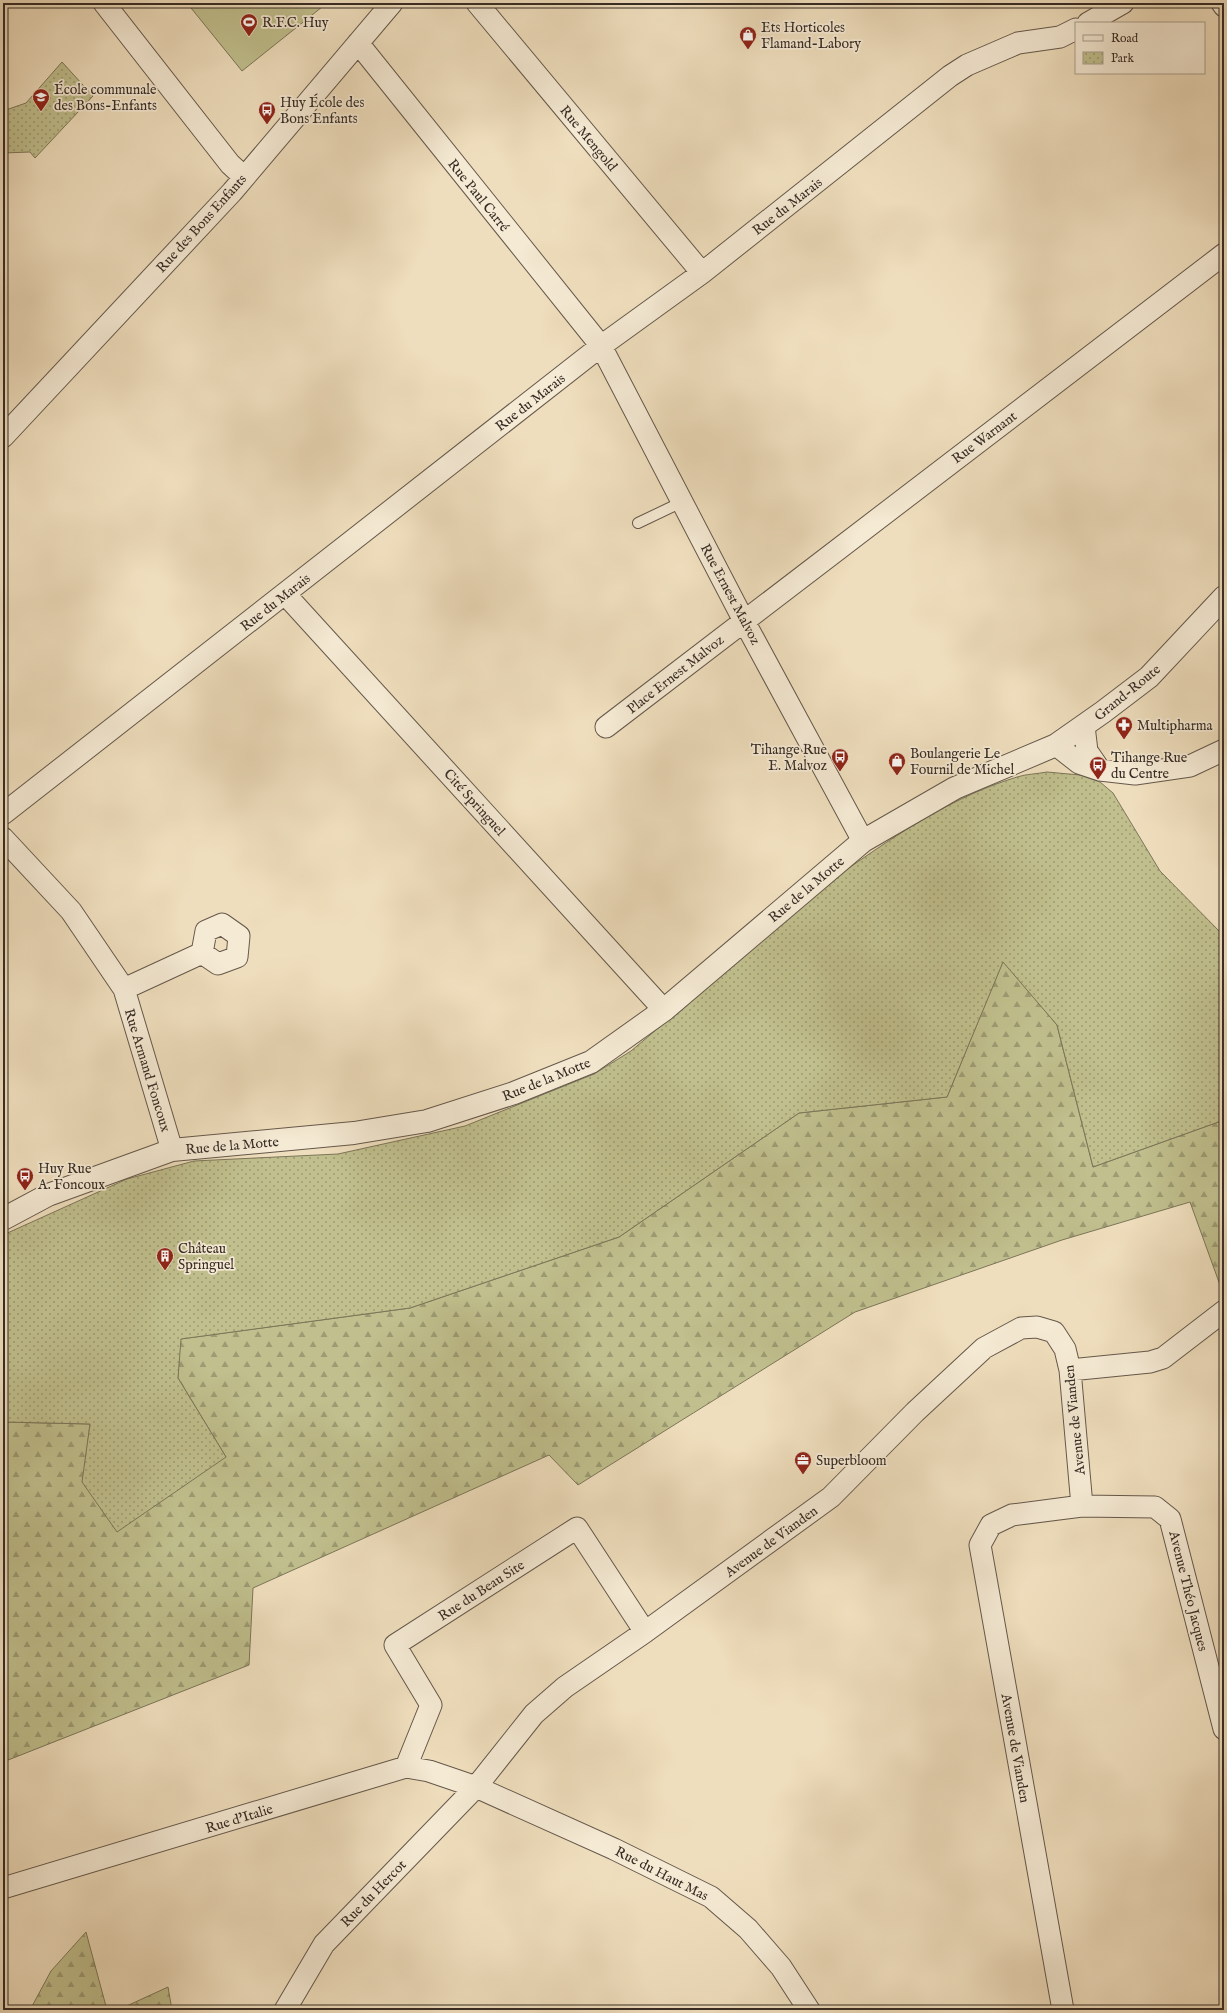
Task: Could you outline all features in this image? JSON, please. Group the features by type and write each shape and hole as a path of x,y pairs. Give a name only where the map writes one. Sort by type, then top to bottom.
{"street":[{"path":"104,3 230,164 244,177"},
{"name":"Rue des Bons Enfants","path":"3,436 244,177 392,3"},
{"name":"Rue Mengold","path":"477,3 702,273"},
{"path":"1090,22 1123,3"},
{"name":"Rue du Marais","path":"3,814 601,346 702,273 950,76 966,65 1018,43 1060,37 1075,30"},
{"name":"Rue Paul Carré","path":"358,43 601,346"},
{"name":"Rue Warnant","path":"744,621 1224,254"},
{"name":"Rue Ernest Malvoz","path":"601,346 744,621 863,841"},
{"name":"Cité Springuel","path":"285,594 664,1010"},
{"name":"Grand-Route","path":"1056,745 1149,677 1224,597"},
{"name":"Place Ernest Malvoz","path":"606,727 744,621"},
{"path":"1084,726 1088,751 1100,770"},
{"path":"1056,745 1079,764 1100,770 1135,774 1190,766 1224,750"},
{"name":"Rue de la Motte","path":"3,1219 48,1195 172,1150 354,1133 427,1121 514,1094 591,1062 664,1010 863,841 954,788 1056,745"},
{"name":"Rue Armand Foncoux","path":"3,838 72,911 124,989 172,1150"},
{"name":"Rue Armand Foncoux","path":"124,989 202,953"},
{"path":"1070,1370 1150,1362 1163,1358 1224,1311"},
{"name":"Avenue de Vianden","path":"476,1787 534,1714 565,1687 645,1632 831,1497 915,1412 984,1348 1020,1328 1037,1327 1054,1332 1065,1349 1070,1370 1082,1506 1012,1515 991,1526 980,1546 1063,2010"},
{"name":"Avenue Théo Jacques","path":"1082,1506 1155,1507 1170,1519 1224,1729"},
{"name":"Rue du Beau Site","path":"406,1768 430,1705 395,1645 577,1528 645,1632"},
{"name":"Rue d'Italie","path":"3,1888 406,1768 429,1771 476,1787"},
{"name":"Rue du Hercot","path":"285,2010 324,1944 476,1787"},
{"name":"Rue du Haut Mas","path":"476,1787 614,1849 711,1897 748,1929 780,1967 809,2010"}],"lane":[{"path":"638,523 682,502"}],"green space":[{"name":"R.F.C. Huy","path":"187,3 327,3 242,71"},
{"path":"62,62 93,96 35,158 30,152 3,153 3,111 26,103"},
{"path":"1047,772 1080,775 1100,782 1113,793 1160,871 1224,936 1224,1120 1093,1167 1057,1025 1003,962 947,1097 799,1113 619,1237 410,1308 181,1339 178,1378 226,1457 117,1532 82,1482 90,1424 3,1422 3,1235 127,1179 194,1161 338,1154 465,1126 594,1074 631,1051 846,870 907,829 971,794 1017,777"},
{"path":"1003,961 1057,1025 1093,1167 1224,1120 1224,1296 1190,1202 1062,1240 855,1312 578,1485 549,1455 253,1588 249,1665 3,1762 3,1422 90,1424 83,1482 226,1457 178,1378 180,1339 410,1308 619,1237 799,1113 947,1097"},
{"path":"86,1932 107,2010 30,2010 51,1971"},
{"path":"168,1987 172,2010 118,2010"}],"place":[{"name":"R.F.C. Huy","path":"249,37"},
{"name":"Ets Horticoles Flamand-Labory","path":"748,50"},
{"name":"École communale des Bons-Enfants","path":"41,112"},
{"name":"Huy École des Bons Enfants","path":"267,125"},
{"name":"Multipharma","path":"1124,740"},
{"name":"Tihange Rue E. Malvoz","path":"840,772"},
{"name":"Boulangerie Le Fournil de Michel","path":"897,776"},
{"name":"Tihange Rue du Centre","path":"1098,780"},
{"name":"Huy Rue A. Foncoux","path":"25,1191"},
{"name":"Château Springuel","path":"165,1271"},
{"name":"Superbloom","path":"803,1475"}]}
